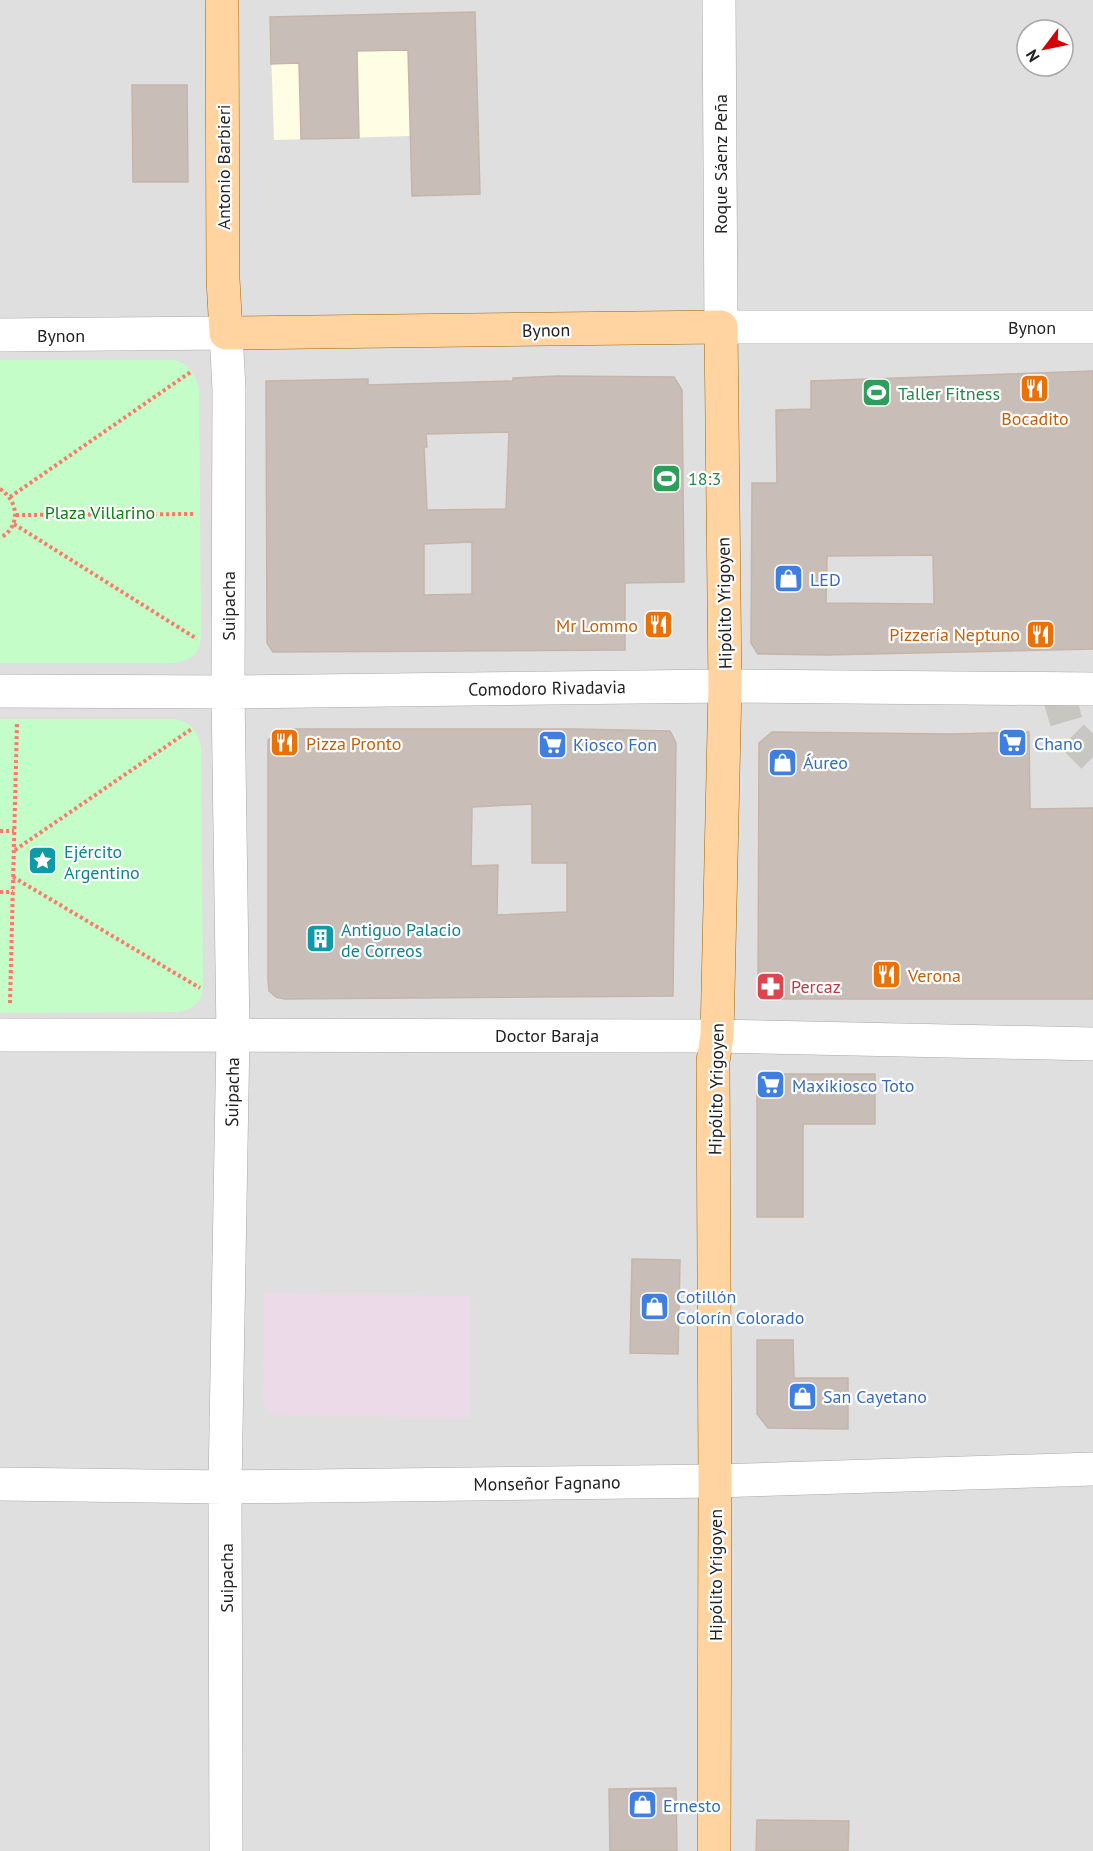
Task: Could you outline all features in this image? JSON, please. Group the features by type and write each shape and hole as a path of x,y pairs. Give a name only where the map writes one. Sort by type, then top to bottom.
{"main road":[{"name":"Antonio Barbieri","path":"222,0 223,267 226,333"},
{"name":"Bynon","path":"226,333 721,327"},
{"name":"Hipólito Yrigoyen","path":"714,1851 713,1061 717,1036 725,686 721,327"}],"street":[{"name":"Roque Sáenz Peña","path":"719,0 721,327"},
{"name":"Bynon","path":"721,327 1093,327"},
{"name":"Bynon","path":"0,335 226,333"},
{"name":"Suipacha","path":"226,333 229,389 228,692 233,1034 225,1487 226,1851"},
{"name":"Comodoro Rivadavia","path":"0,691 228,692 725,686 1093,689"},
{"name":"Doctor Baraja","path":"5,1024 233,1034 717,1036 1093,1044"},
{"name":"Monseñor Fagnano","path":"0,1484 225,1487 715,1481 1093,1469"}],"path":[{"path":"10,497 192,371"},
{"path":"0,489 10,497 16,515 14,524 6,535 0,538"},
{"path":"16,515 200,513"},
{"path":"14,524 200,641"},
{"path":"5,1024 13,892 17,719"},
{"path":"14,850 193,728"},
{"path":"0,831 14,831"},
{"path":"13,877 203,990"},
{"path":"0,892 13,892"}],"shaded area":[{"path":"0,0 1093,0 1093,1851 0,1851"},
{"path":"475,12 410,136 274,140 270,17"},
{"path":"264,1293 470,1296 470,1418 272,1415 263,1404"}],"green space":[{"name":"Plaza Villarino","path":"0,360 173,360 187,366 193,373 199,388 201,634 199,647 191,658 174,663 0,663"},
{"path":"0,719 174,719 190,725 195,732 201,747 203,984 202,995 194,1006 180,1012 0,1013"}],"building":[{"path":"475,12 480,194 412,196 408,50 357,51 359,138 301,139 299,63 271,64 270,17"},
{"path":"132,85 187,85 188,182 133,182"},
{"path":"1093,371 1093,649 826,655 758,654 751,643 752,483 777,483 776,410 811,409 811,381","holes":["933,555 934,604 826,603 827,556"]},
{"path":"674,377 682,390 684,582 625,583 625,650 273,652 267,643 266,381 368,379 368,385 513,381 513,378","holes":["509,432 506,509 427,510 424,447 427,447 426,434","472,542 472,594 424,595 424,544"]},
{"path":"281,729 670,731 676,743 673,996 284,999 276,997 269,991 268,980 268,740","holes":["532,804 532,863 567,863 567,912 497,915 498,865 471,866 472,807"]},
{"path":"772,732 952,734 1029,732 1030,809 1093,808 1093,999 768,999 758,988 759,743"},
{"path":"777,1074 875,1074 875,1124 803,1124 803,1217 757,1217 757,1089"},
{"path":"632,1259 680,1260 678,1354 630,1353"},
{"name":"San Cayetano","path":"757,1340 793,1340 794,1378 848,1378 848,1429 768,1428 757,1414"},
{"path":"676,1788 677,1851 610,1851 609,1789"},
{"path":"757,1820 849,1821 848,1851 756,1851"}],"tunnel":[{"path":"1057,690 1070,734 1093,757"}],"place":[{"name":"Bocadito","path":"1035,389"},
{"name":"Taller Fitness","path":"877,393"},
{"name":"18:3","path":"667,478"},
{"name":"LED","path":"789,579"},
{"name":"Mr Lommo","path":"659,625"},
{"name":"Pizzería Neptuno","path":"1041,634"},
{"name":"Pizza Pronto","path":"285,743"},
{"name":"Chano","path":"1013,743"},
{"name":"Kiosco Fon","path":"552,744"},
{"name":"Áureo","path":"782,762"},
{"name":"Ejército Argentino","path":"43,861"},
{"name":"Antiguo Palacio de Correos","path":"320,939"},
{"name":"Verona","path":"887,975"},
{"name":"Percaz","path":"770,986"},
{"name":"Maxikiosco Toto","path":"771,1085"},
{"name":"Cotillón Colorín Colorado","path":"655,1306"},
{"name":"San Cayetano","path":"802,1396"},
{"name":"Ernesto","path":"642,1805"}]}
